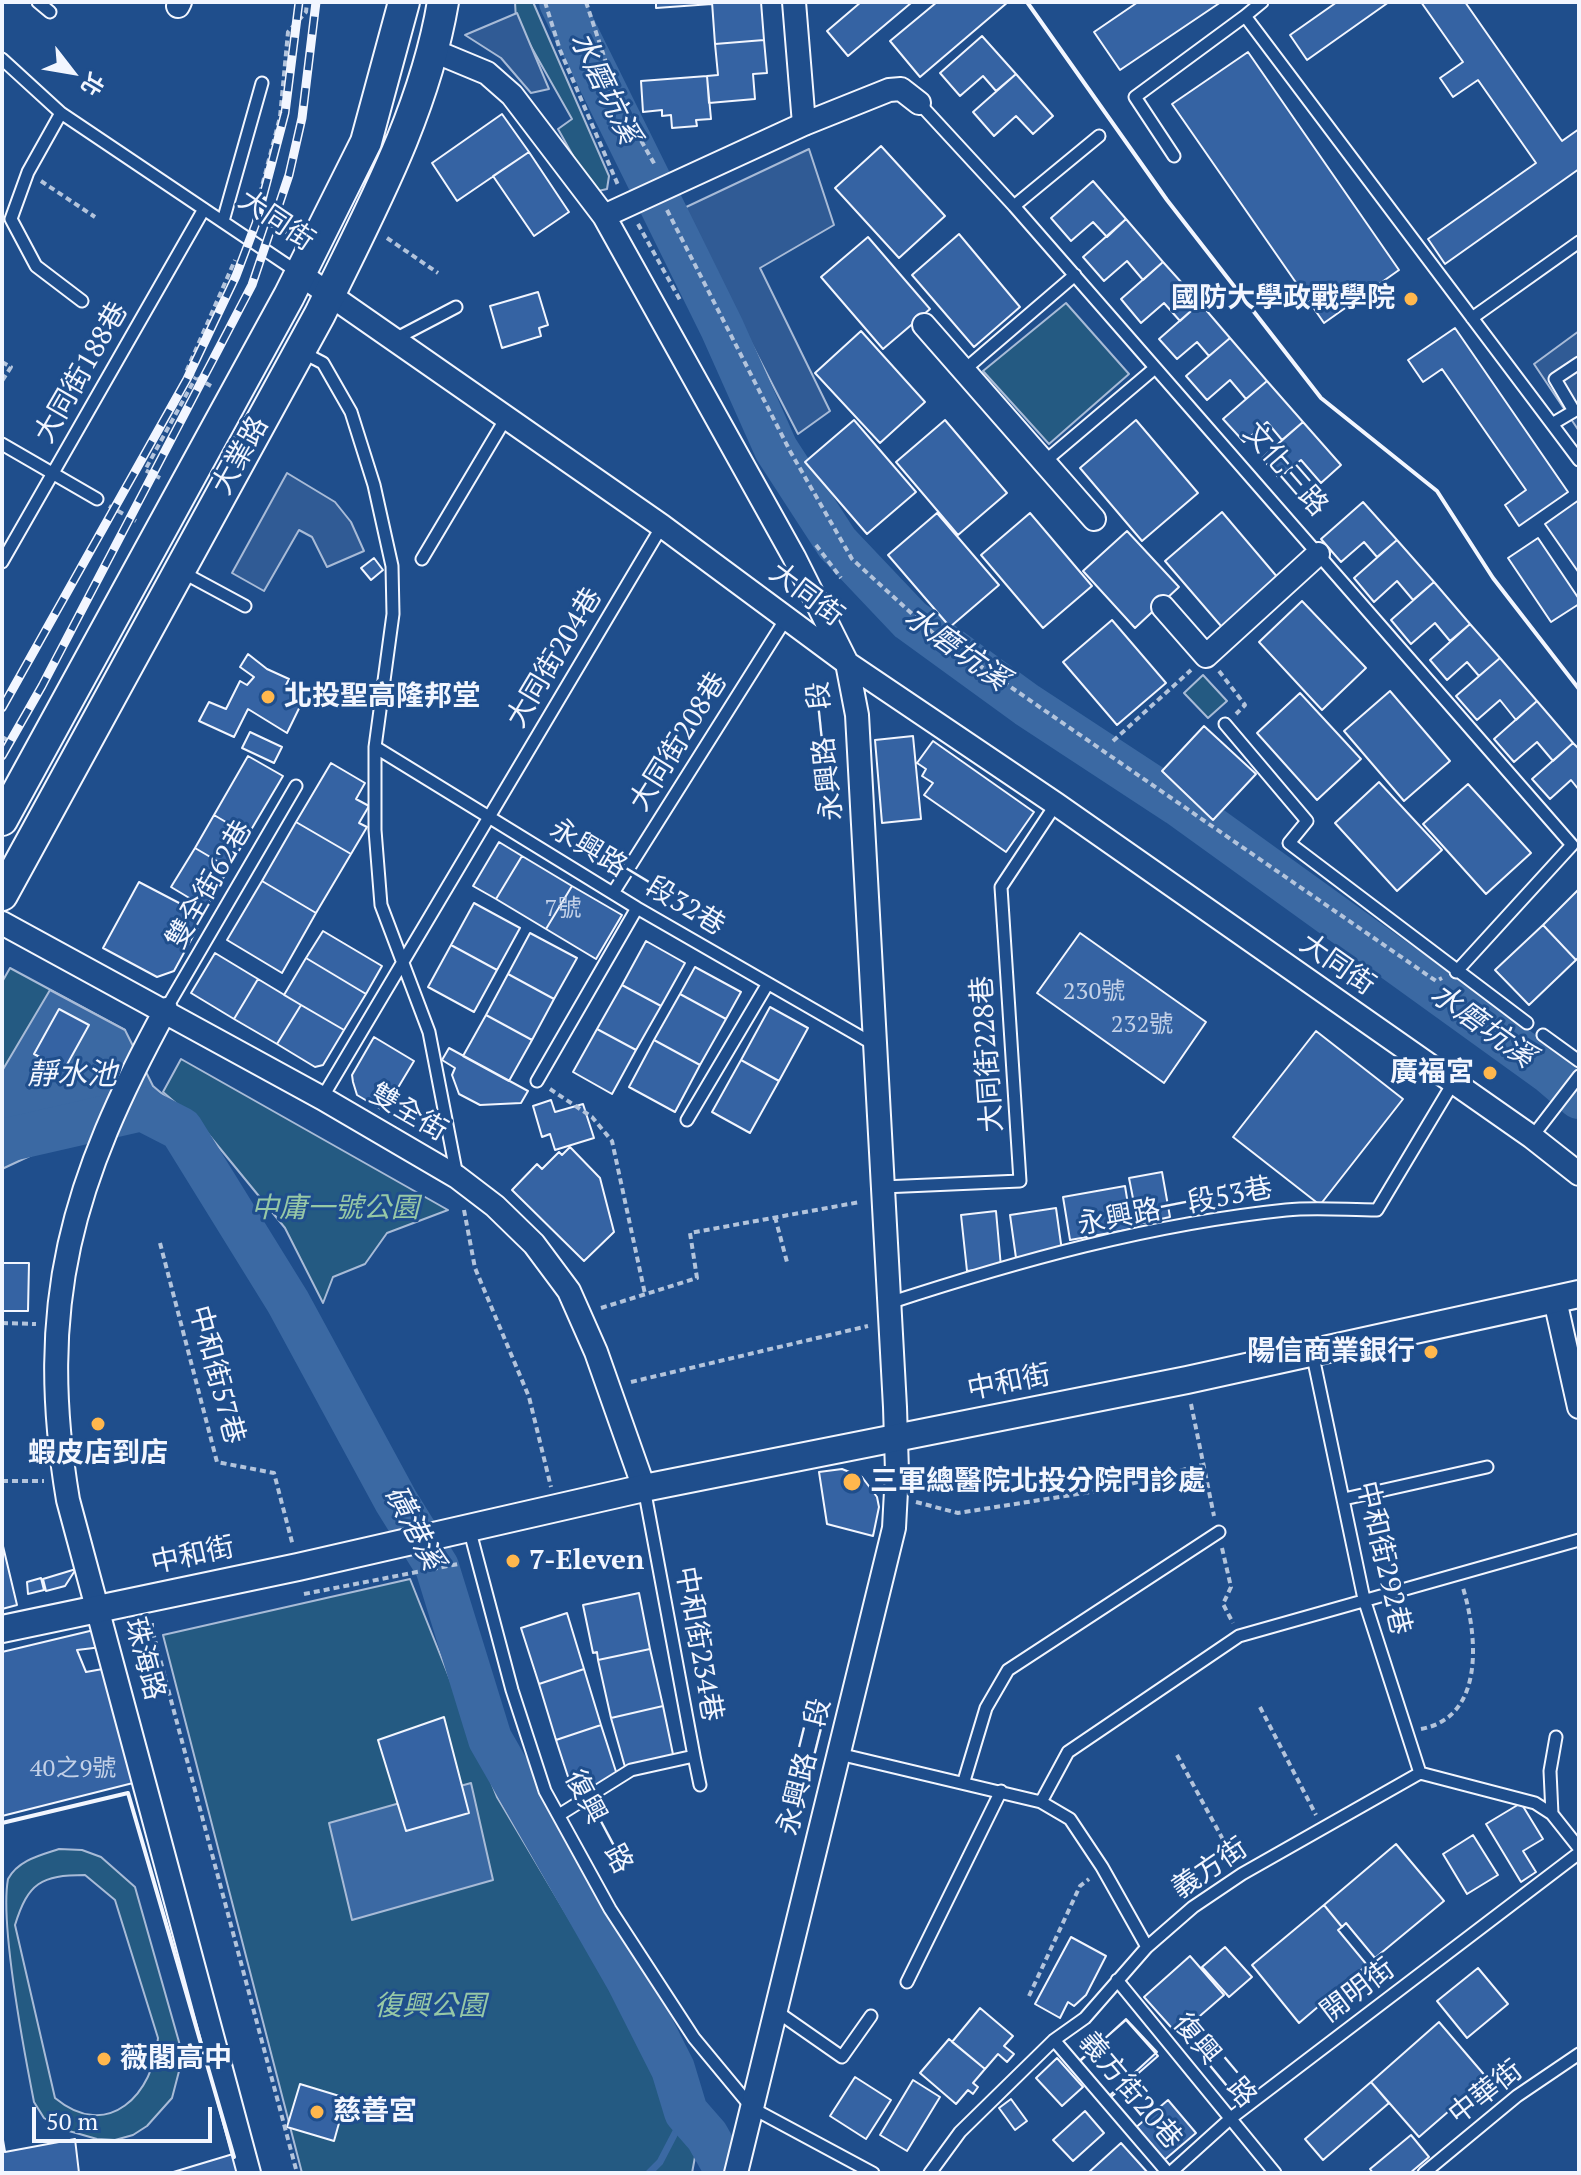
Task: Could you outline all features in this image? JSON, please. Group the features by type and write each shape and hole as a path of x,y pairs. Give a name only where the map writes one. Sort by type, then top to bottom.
{"main road":[{"name":"大業路","path":"2,820 300,274 366,142 404,2"},
{"name":"大業路","path":"2,895 300,350 365,223 400,150 434,51 443,2"}],"street":[{"path":"794,2 804,124"},
{"name":"永興路一段","path":"434,51 487,73 512,95 610,213 763,497 847,663 857,715 896,1438"},
{"name":"文化三路","path":"610,213 670,193 804,124 889,90 901,89 919,103"},
{"name":"大同街","path":"300,274 662,526 847,663 1056,804 1532,1137 1579,1174"},
{"path":"924,325 1094,519"},
{"path":"1163,607 1206,656 1318,554"},
{"name":"雙全街","path":"2,923 166,1009 322,1098 457,1177 495,1206 534,1244 569,1291 644,1488"},
{"name":"珠海路","path":"166,1009 94,1155 67,1247 56,1324 55,1378 65,1481 249,2173"},
{"path":"1567,1297 1579,1407"},
{"name":"中和街","path":"2,1629 298,1567 644,1488 1187,1380 1567,1297"},
{"name":"永興路二段","path":"752,2108 894,1528 896,1438"},
{"path":"736,2173 752,2108"}],"lane":[{"path":"38,2 50,12"},
{"path":"1174,156 1135,97 1262,2"},
{"path":"1245,16 1579,460"},
{"name":"大同街","path":"2,59 61,113 300,274"},
{"path":"223,221 262,83"},
{"name":"文化三路","path":"919,103 1014,206 1575,842 1456,972"},
{"path":"61,113 28,172 11,219 36,266 82,301"},
{"path":"1014,206 1099,136"},
{"name":"大同街188巷","path":"2,562 204,209"},
{"path":"1472,318 1579,242"},
{"path":"963,371 1075,275"},
{"path":"395,339 456,307"},
{"path":"300,350 323,363 351,412 374,485 392,566 393,614 375,747 375,830 381,905 429,1032 457,1177"},
{"path":"1552,424 1577,409 1555,379 1579,363"},
{"path":"1044,462 1155,368"},
{"path":"422,559 506,418"},
{"path":"2,444 97,499"},
{"name":"大同街204巷","path":"322,1098 662,526"},
{"path":"178,570 245,606"},
{"name":"大同街208巷","path":"613,893 787,617"},
{"path":"1225,724 1307,821 1289,843 1527,1023"},
{"name":"永興路一段32巷","path":"375,747 489,814 637,908 875,1045"},
{"name":"雙全街62巷","path":"166,1009 296,786"},
{"name":"大同街228巷","path":"883,1193 1020,1181 1001,887 1056,804"},
{"path":"537,1081 637,908"},
{"path":"687,1120 767,985"},
{"path":"1543,1035 1579,1061"},
{"path":"1532,1137 1579,1076"},
{"name":"永興路一段53巷","path":"889,1312 992,1270 1175,1225 1288,1210 1377,1210 1453,1083"},
{"name":"中和街292巷","path":"1312,1351 1364,1599 1420,1773"},
{"path":"1344,1499 1487,1467"},
{"name":"中和街234巷","path":"559,1815 631,1770 694,1756 644,1488"},
{"name":"復興一路","path":"460,1530 545,1791 610,1909 694,2038 752,2108 873,2173"},
{"path":"964,1781 986,1708 1008,1670 1219,1532"},
{"path":"1041,1802 1068,1752 1239,1636 1579,1540"},
{"path":"1552,1814 1550,1771 1556,1737"},
{"path":"839,1754 964,1781 1041,1802 1070,1819 1102,1867 1147,1947"},
{"path":"694,1756 700,1785"},
{"path":"1420,1773 1535,1803 1552,1814 1579,1850"},
{"name":"義方街","path":"930,2173 960,2132 1054,2040 1085,2018 1147,1947 1193,1907 1242,1874 1420,1773"},
{"path":"907,1982 1001,1791"},
{"name":"開明街","path":"1169,2173 1231,2118 1579,1850"},
{"name":"復興二路","path":"1117,1980 1275,2173"},
{"path":"776,2011 842,2057 871,2016"},
{"name":"義方街20巷","path":"1054,2040 1169,2173"},
{"name":"中華街","path":"1424,2173 1517,2096 1579,2054"}],"path":[{"path":"289,234 255,213 280,117 288,32 306,12 307,2"},
{"path":"545,2 560,50 619,182"},
{"path":"586,2 619,102 652,166 671,160 670,193 790,451 852,559 934,634 1436,981 1456,972"},
{"path":"28,172 95,217"},
{"path":"365,223 438,273"},
{"path":"213,387 186,372 235,260"},
{"path":"2,362 11,367 2,381"},
{"path":"162,480 145,470 196,377"},
{"path":"97,499 139,522"},
{"path":"1113,741 1206,656 1245,705 1225,724"},
{"path":"2,737 12,743"},
{"path":"537,1081 592,1117 612,1141 645,1294"},
{"path":"457,1177 475,1268 529,1397 557,1508"},
{"path":"580,1315 697,1278 690,1233 883,1193"},
{"path":"775,1217 787,1262"},
{"name":"中和街57巷","path":"160,1243 217,1462 274,1473 298,1567"},
{"path":"608,1388 889,1312"},
{"path":"2,1323 56,1324"},
{"path":"1187,1380 1201,1465 1231,1587 1223,1604 1239,1636"},
{"path":"894,1496 958,1513 1116,1488 1201,1465"},
{"path":"2,1481 65,1481"},
{"path":"303,1594 458,1564"},
{"path":"1407,1731 1432,1727 1455,1711 1469,1686 1476,1657 1458,1574"},
{"path":"166,1622 151,1625 297,2173"},
{"path":"1260,1707 1322,1828"},
{"path":"1177,1755 1242,1874"},
{"path":"1029,1996 1080,1886 1102,1867"}],"green space":[{"path":"515,2 533,2 609,176 607,189 594,192 558,129 572,119 516,20"},
{"path":"1066,303 1129,374 1049,444 983,371"},
{"path":"1203,675 1227,701 1208,718 1184,693"},
{"path":"10,968 125,1030 2,1117 2,982"},
{"name":"中庸一號公園","path":"181,1059 448,1210 387,1233 365,1264 333,1277 323,1303 285,1228 200,1124 163,1092"},
{"name":"復興公園","path":"410,1579 497,1797 626,2014 700,2130 692,2173 302,2173 163,1635"},
{"path":"59,1849 82,1850 101,1857 135,1887 183,2056 172,2098 147,2126 133,2135 115,2140 97,2139 62,2129 44,2118 34,2102 14,1988 6,1899 8,1879 18,1867 30,1859","holes":["85,1875 115,1900 158,2038 155,2058 138,2093 125,2106 110,2113 93,2115 74,2110 55,2098 15,1925 31,1891 38,1884 57,1877"]}],"shaded area":[{"path":"517,13 549,89 531,93 501,58 465,35"},
{"path":"809,149 834,225 760,268 830,411 798,434 682,209"},
{"path":"1579,331 1579,431 1534,364"},
{"path":"287,473 335,502 351,522 364,551 327,567 312,537 299,530 264,591 232,573"}],"water":[{"name":"靜水池","path":"50,990 125,1030 153,1086 173,1103 157,1131 137,1122 64,1140 2,1169 2,1071"},
{"path":"471,1783 493,1880 352,1920 329,1823"}],"building":[{"path":"656,2 712,2 712,4 656,8"},
{"path":"712,2 761,2 764,40 715,44"},
{"path":"861,2 911,3 848,56 827,31"},
{"path":"937,2 1008,2 920,77 890,41"},
{"path":"1138,2 1221,2 1120,70 1094,32"},
{"path":"1337,2 1389,2 1307,60 1290,35"},
{"path":"1421,2 1465,2 1562,141 1579,129 1579,169 1445,264 1428,239 1536,163 1478,80 1453,97 1440,78 1463,62"},
{"path":"982,36 1016,74 996,91 983,76 960,96 940,73"},
{"path":"764,40 767,73 753,74 755,99 709,103 707,76 718,75 715,44"},
{"path":"1248,52 1399,270 1324,323 1172,104"},
{"path":"1016,74 1053,116 1033,134 1016,116 994,136 973,112"},
{"path":"707,76 711,119 696,120 697,126 672,128 671,115 662,116 662,110 643,112 641,81"},
{"path":"502,114 529,152 457,201 432,163"},
{"path":"881,146 945,216 899,258 835,188"},
{"path":"529,152 569,212 534,236 493,176"},
{"path":"1093,181 1126,219 1107,237 1093,222 1071,241 1051,218"},
{"path":"1126,219 1163,262 1143,280 1127,261 1104,281 1083,257"},
{"path":"959,234 1020,307 974,347 912,275"},
{"path":"868,237 930,309 883,349 821,277"},
{"path":"1163,262 1200,303 1180,321 1164,303 1141,323 1121,299"},
{"path":"538,292 548,325 539,328 541,336 502,348 490,306"},
{"path":"1200,303 1230,338 1209,356 1197,342 1177,359 1159,339"},
{"path":"1455,328 1568,492 1519,526 1505,505 1526,490 1442,369 1423,382 1408,360"},
{"path":"861,331 925,402 880,443 815,373"},
{"path":"1230,338 1267,381 1246,399 1230,380 1207,400 1186,376"},
{"path":"1267,381 1303,422 1282,440 1267,422 1244,442 1223,419"},
{"path":"854,420 916,492 867,534 805,462"},
{"path":"945,420 1007,493 958,535 896,462"},
{"path":"1136,420 1198,493 1142,541 1080,468"},
{"path":"1303,422 1341,465 1321,483 1301,460 1279,478 1262,458"},
{"path":"1579,500 1579,573 1545,524"},
{"path":"1363,502 1397,540 1377,557 1364,542 1341,562 1321,539"},
{"path":"1222,512 1284,585 1227,633 1165,561"},
{"path":"937,513 999,585 950,627 888,555"},
{"path":"1030,513 1092,586 1043,628 981,555"},
{"path":"1127,531 1179,587 1135,628 1083,571"},
{"path":"1538,538 1579,599 1579,604 1551,622 1508,558"},
{"path":"1397,540 1434,582 1413,600 1397,581 1374,602 1354,578"},
{"path":"374,558 383,570 371,580 361,568"},
{"path":"1434,582 1470,624 1450,641 1435,623 1411,644 1391,620"},
{"path":"1302,601 1366,668 1322,710 1259,642"},
{"path":"1112,620 1166,683 1117,725 1063,662"},
{"path":"1470,624 1500,658 1479,676 1467,662 1447,680 1430,660"},
{"name":"北投聖高隆邦堂","path":"248,654 267,669 289,679 284,689 291,693 296,683 308,690 287,733 248,709 234,737 199,721 209,702 226,709 240,681 247,685 254,677 240,667"},
{"path":"1500,658 1537,701 1516,720 1500,700 1477,720 1456,696"},
{"path":"1390,691 1450,761 1404,801 1344,731"},
{"path":"1300,693 1361,759 1317,800 1257,733"},
{"path":"1537,701 1573,743 1553,761 1537,742 1514,762 1494,739"},
{"path":"1204,726 1256,774 1213,820 1162,771"},
{"path":"250,732 282,747 274,763 242,748"},
{"path":"913,736 921,819 882,823 875,740"},
{"path":"933,741 1034,812 1006,852 924,795 933,783 922,776 926,769 917,763"},
{"path":"1573,743 1579,749 1579,790 1571,780 1550,799 1532,779"},
{"path":"248,756 283,776 248,835 214,815"},
{"path":"331,763 365,783 356,799 369,806 359,823 367,827 351,854 296,822"},
{"path":"1379,782 1442,850 1397,891 1335,823"},
{"path":"1468,784 1531,853 1486,894 1423,824"},
{"path":"214,815 248,835 229,868 195,848"},
{"path":"296,822 351,854 316,913 262,881"},
{"path":"499,842 522,856 496,899 473,886"},
{"path":"195,848 229,868 206,908 171,887"},
{"path":"522,856 572,886 546,929 496,899"},
{"path":"262,881 316,913 282,973 227,940"},
{"path":"139,882 204,916 174,971 157,977 103,948"},
{"path":"572,886 622,915 596,959 546,929"},
{"path":"1579,889 1579,957 1576,960 1543,925"},
{"path":"474,903 520,928 497,970 451,945"},
{"path":"1543,925 1576,960 1529,1005 1495,970"},
{"path":"323,931 382,966 366,994 306,958"},
{"path":"530,933 577,958 554,999 508,974"},
{"path":"1080,933 1206,1022 1164,1083 1037,993"},
{"path":"646,941 685,963 661,1006 622,985"},
{"path":"451,945 497,970 474,1012 428,987"},
{"path":"215,953 258,979 234,1019 191,993"},
{"path":"306,958 366,994 344,1030 284,995"},
{"path":"695,967 741,992 726,1019 680,994"},
{"path":"508,974 554,999 532,1040 486,1015"},
{"path":"258,979 301,1005 277,1044 234,1019"},
{"path":"622,985 661,1006 636,1050 597,1029"},
{"path":"680,994 726,1019 700,1065 654,1040"},
{"path":"301,1005 344,1030 323,1065 315,1067 277,1044"},
{"path":"770,1007 808,1028 779,1081 741,1060"},
{"path":"59,1009 89,1025 64,1070 34,1054"},
{"path":"486,1015 532,1040 509,1081 463,1056"},
{"path":"597,1029 636,1050 612,1094 573,1072"},
{"path":"1316,1031 1403,1099 1320,1205 1233,1137"},
{"path":"374,1037 414,1061 384,1111 357,1095 352,1075"},
{"path":"654,1040 700,1065 675,1112 629,1087"},
{"path":"449,1048 528,1091 521,1103 480,1105 459,1094 452,1075 455,1068 442,1060"},
{"path":"741,1060 779,1081 750,1133 712,1112"},
{"path":"551,1100 555,1112 583,1104 594,1138 555,1150 550,1134 542,1137 533,1106"},
{"path":"570,1147 600,1178 614,1232 584,1261 512,1190 537,1164 542,1169 559,1152 562,1155"},
{"path":"1162,1172 1170,1217 1138,1224 1129,1178"},
{"path":"1125,1186 1132,1229 1070,1240 1063,1197"},
{"path":"1056,1208 1062,1251 1016,1258 1010,1215"},
{"path":"996,1211 1001,1267 967,1271 961,1215"},
{"path":"2,1263 29,1263 28,1311 2,1311"},
{"name":"三軍總醫院北投分院門診處","path":"842,1469 862,1477 877,1497 879,1507 873,1536 827,1524 819,1472"},
{"path":"2,1542 17,1605 2,1609"},
{"path":"76,1569 65,1586 46,1591 43,1579"},
{"path":"41,1578 44,1590 28,1594 27,1582"},
{"path":"639,1593 650,1649 598,1660 597,1652 593,1653 583,1605"},
{"path":"567,1613 584,1669 539,1684 521,1628"},
{"path":"94,1630 145,1780 2,1816 2,1652"},
{"path":"102,1647 108,1668 86,1672 77,1650"},
{"path":"650,1649 663,1706 611,1718 598,1660"},
{"path":"584,1669 601,1725 556,1740 539,1684"},
{"path":"663,1706 675,1764 627,1774 611,1718"},
{"path":"444,1717 469,1813 406,1831 378,1740"},
{"path":"601,1725 619,1781 574,1795 556,1740"},
{"path":"1521,1803 1543,1839 1523,1851 1536,1872 1521,1882 1486,1824"},
{"path":"1473,1835 1498,1875 1467,1894 1443,1854"},
{"path":"1396,1844 1444,1901 1375,1958 1346,1923 1342,1927 1324,1905"},
{"path":"1324,1905 1342,1927 1338,1930 1367,1965 1299,2023 1252,1965"},
{"path":"1071,1937 1106,1956 1086,1995 1074,2006 1068,2002 1060,2018 1035,2004"},
{"path":"1225,1947 1252,1977 1229,1997 1202,1967"},
{"path":"1190,1956 1224,1995 1178,2035 1144,1997"},
{"path":"1478,1968 1508,2004 1467,2038 1437,2001"},
{"path":"980,2008 1013,2036 1004,2046 1014,2054 1007,2062 998,2054 985,2069 952,2042"},
{"path":"1126,2019 1157,2052 1108,2097 1077,2064"},
{"path":"1126,2020 1158,2056 1110,2098 1078,2062"},
{"path":"1439,2022 1487,2078 1419,2137 1371,2082"},
{"path":"949,2039 985,2069 973,2083 978,2087 973,2094 968,2090 956,2104 920,2073"},
{"path":"1057,2058 1083,2087 1062,2106 1036,2078"},
{"path":"855,2077 891,2100 866,2139 830,2116"},
{"path":"913,2080 940,2097 907,2151 880,2135"},
{"path":"1371,2082 1389,2103 1323,2160 1305,2139"},
{"name":"慈善宮","path":"300,2084 346,2098 334,2141 287,2127"},
{"path":"1011,2099 1027,2121 1015,2130 999,2108"},
{"path":"1168,2100 1196,2133 1162,2162 1134,2129"},
{"path":"1085,2111 1104,2133 1073,2161 1053,2140"},
{"path":"2,2134 5,2152 75,2139 79,2173 2,2173"},
{"path":"1411,2135 1429,2157 1410,2173 1373,2173 1370,2169"},
{"path":"1121,2143 1148,2173 1088,2173"},
{"path":"233,2154 238,2173 170,2173"}],"waterway":[{"name":"水磨坑溪","path":"561,2 722,328 776,449 837,543 910,620 1027,705 1178,804 1551,1073 1579,1097"},
{"name":"磺港溪","path":"2,1141 142,1109 181,1129 288,1302 396,1501 437,1567 490,1739 628,1980 673,2069 686,2112 707,2136 728,2173"},
{"path":"649,2173 660,2162 686,2112"}],"railway":[{"path":"2,708 187,379 236,276 256,223 285,113 299,2"},
{"path":"2,756 42,686 252,285 289,175 302,118 316,2"}],"wall":[{"path":"1027,2 1167,200 1321,398 1437,491 1493,578 1579,689"},
{"path":"2,1823 128,1793 234,2157"}],"place":[{"name":"國防大學政戰學院","path":"1411,299"},
{"name":"北投聖高隆邦堂","path":"268,697"},
{"name":"廣福宮","path":"1490,1073"},
{"name":"陽信商業銀行","path":"1431,1352"},
{"name":"蝦皮店到店","path":"98,1424"},
{"name":"三軍總醫院北投分院門診處","path":"852,1482"},
{"name":"7-Eleven","path":"513,1561"},
{"name":"薇閣高中","path":"104,2059"},
{"name":"慈善宮","path":"317,2112"}]}
